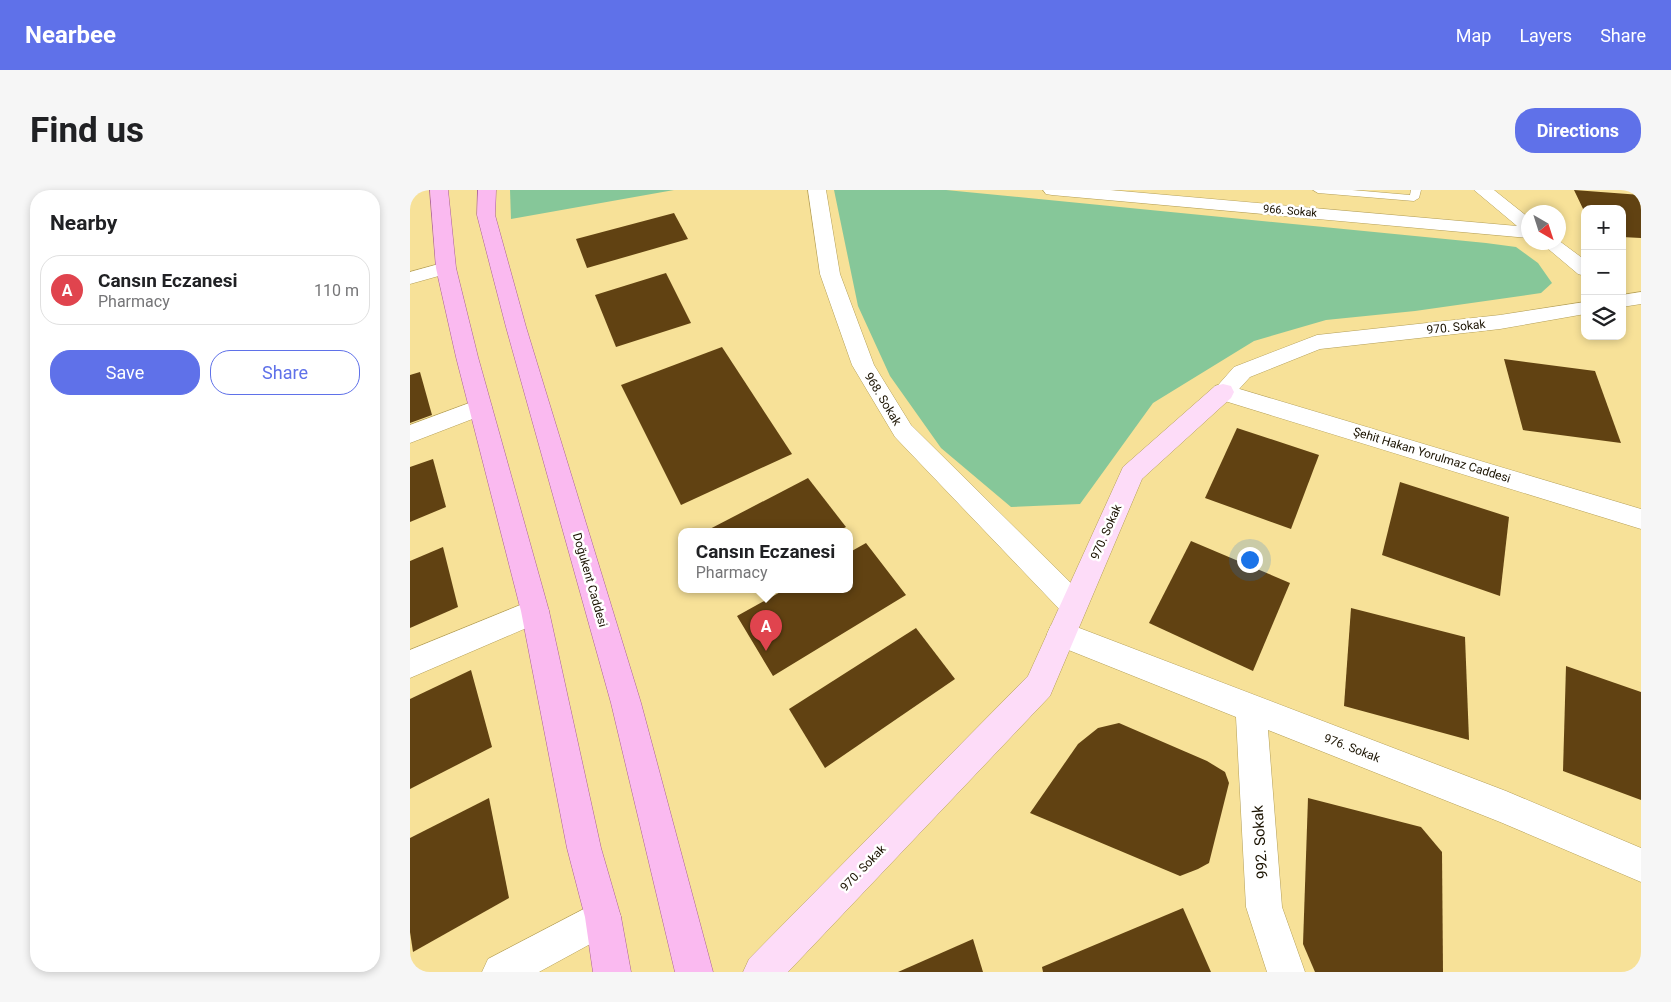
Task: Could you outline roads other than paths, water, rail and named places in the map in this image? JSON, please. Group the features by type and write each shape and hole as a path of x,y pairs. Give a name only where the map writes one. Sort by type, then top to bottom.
{"main road":[{"path":"439,190 446,268 480,407 535,611 584,848 603,917 612,972"},
{"name":"Doğukent Caddesi","path":"487,190 486,215 518,336 626,702 694,972"},
{"name":"970. Sokak","path":"762,972 1038,686 1132,474 1223,392"}],"street":[{"name":"968. Sokak","path":"816,190 830,274 863,365 898,423 903,431 1074,605"},
{"name":"966. Sokak","path":"1052,190 1521,232"},
{"path":"1483,190 1521,220"},
{"path":"1560,250 1581,267"},
{"path":"410,278 446,268"},
{"name":"970. Sokak","path":"1223,392 1242,372 1317,342 1500,322 1581,309"},
{"name":"Şehit Hakan Yorulmaz Caddesi","path":"1223,392 1641,519"},
{"path":"410,434 480,407"},
{"path":"410,664 535,611"},
{"name":"976. Sokak","path":"1061,634 1497,805 1641,865"},
{"name":"992. Sokak","path":"1251,708 1264,907 1286,972"},
{"path":"502,972 603,917"}],"lane":[{"path":"1318,190 1414,198 1416,190"}],"place":[{"name":"Cansın Eczanesi","path":"766,651"}]}
